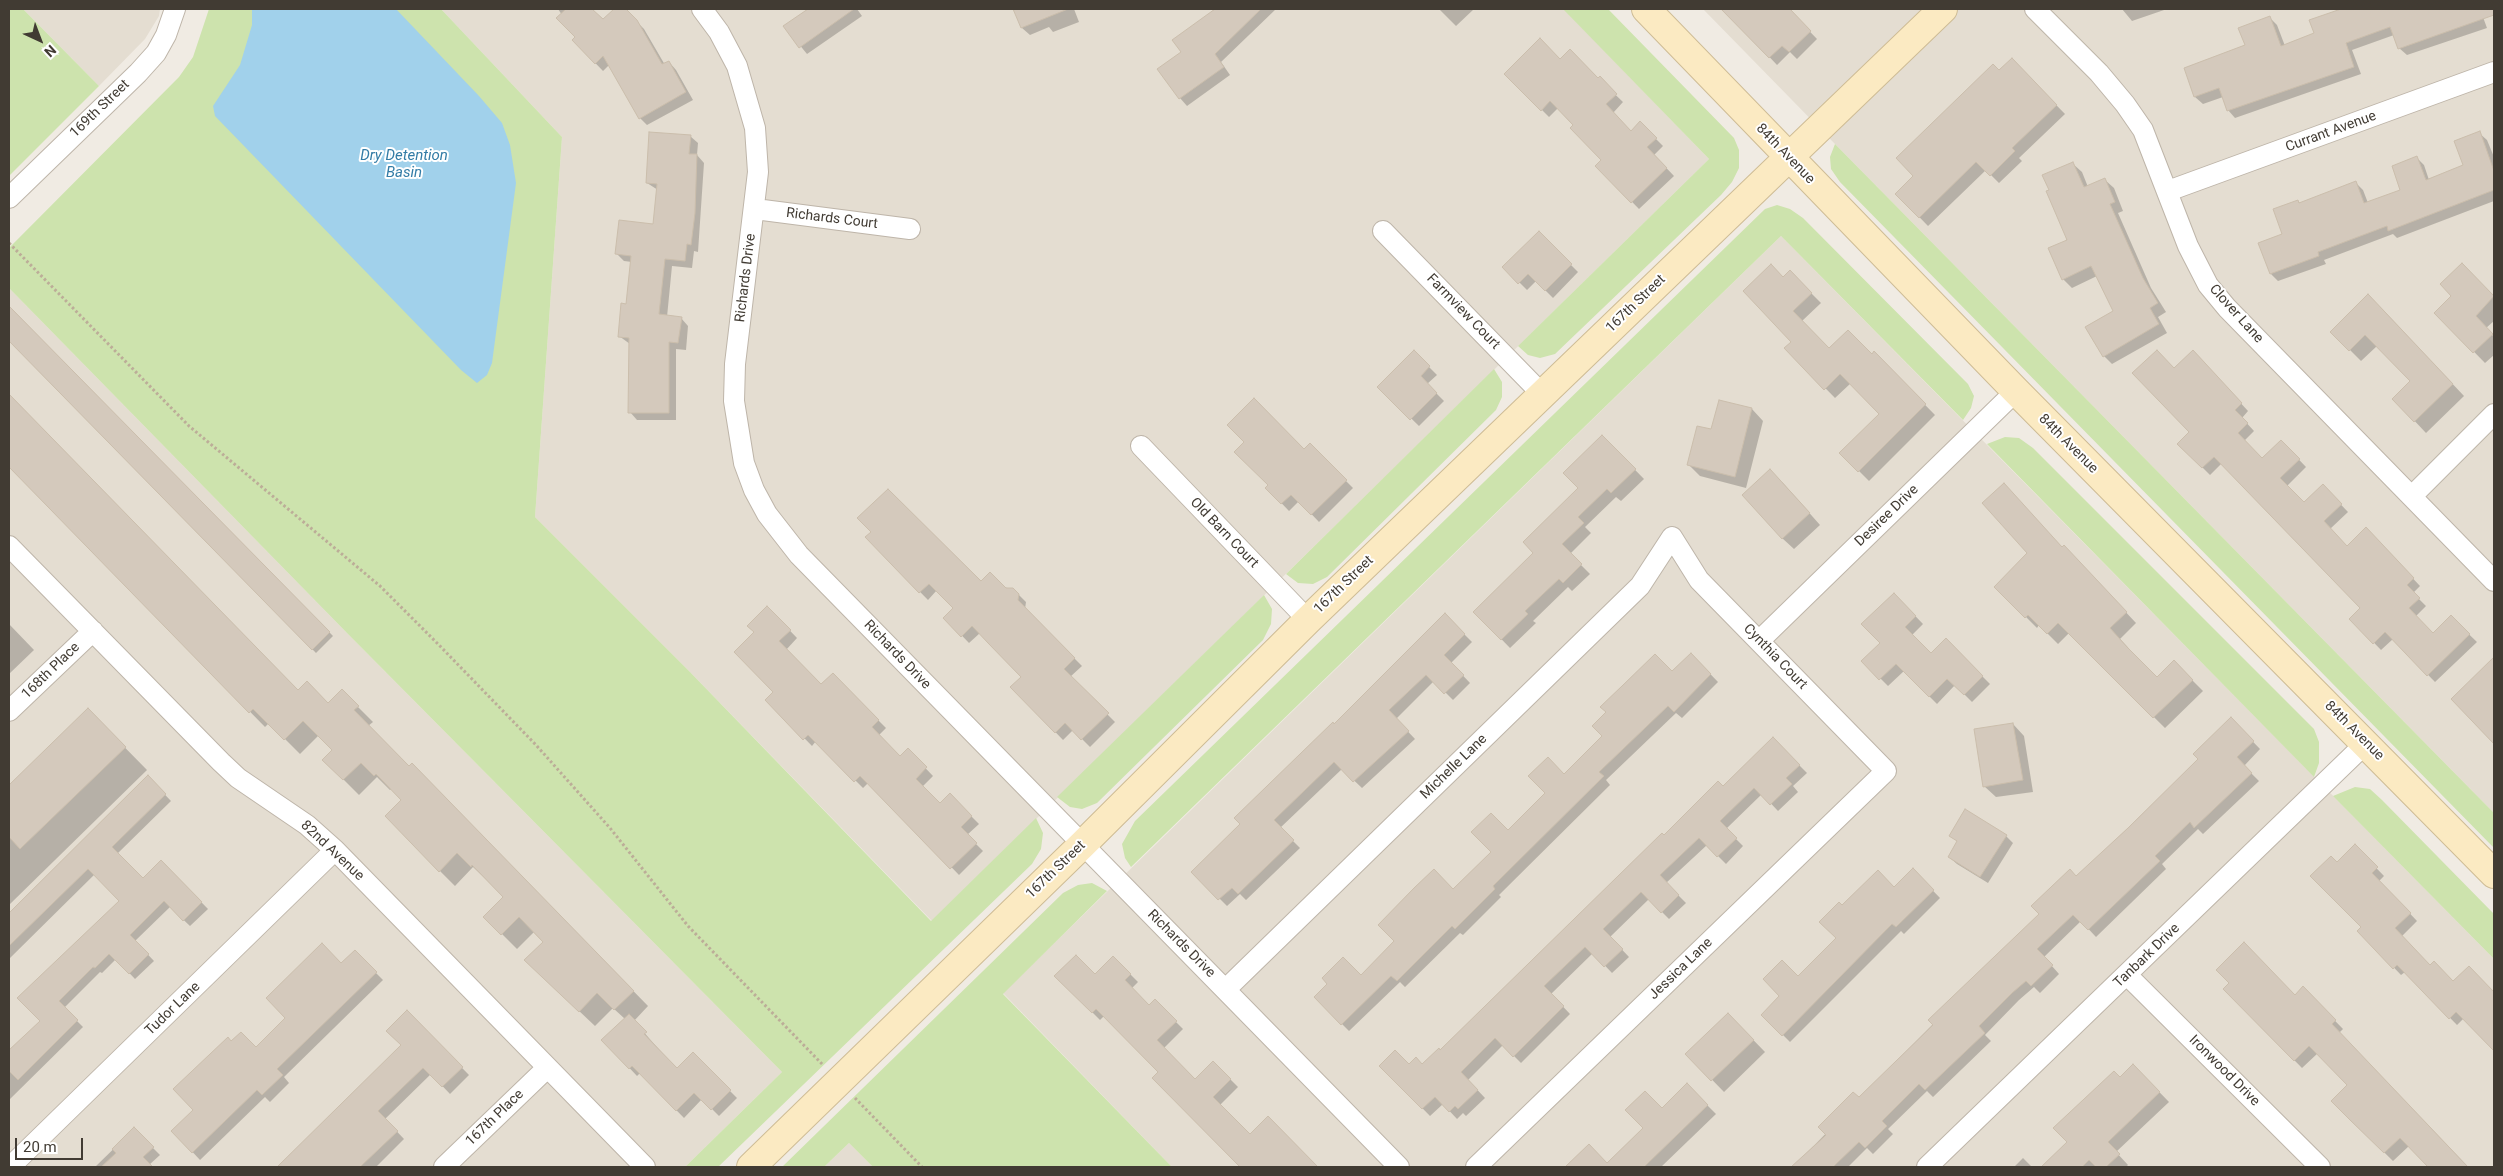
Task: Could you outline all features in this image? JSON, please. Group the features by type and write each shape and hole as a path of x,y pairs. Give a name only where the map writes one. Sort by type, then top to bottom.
{"street":[{"name":"169th Street","path":"9,198 138,73 156,52 166,35 175,9"},
{"name":"Richards Drive","path":"702,9 719,32 737,66 746,91 755,128 758,172 735,364 734,401 744,463 754,490 777,529 799,555 1399,1167"},
{"name":"84th Avenue","path":"1646,9 1788,158 2016,391 2494,874"},
{"name":"167th Street","path":"751,1167 1083,844 1308,620 1943,9"},
{"name":"Clover Lane","path":"2035,9 2099,73 2126,104 2143,130 2188,246 2208,285 2227,308 2494,581"},
{"name":"Currant Avenue","path":"2168,191 2494,72"},
{"name":"Richards Court","path":"755,209 910,229"},
{"name":"Farmview Court","path":"1383,231 1542,394"},
{"name":"Desiree Drive","path":"1759,641 2016,391"},
{"path":"2412,496 2494,414"},
{"name":"Old Barn Court","path":"1140,446 1308,620"},
{"name":"Cynthia Court","path":"1672,537 1699,580 1886,771"},
{"name":"Michelle Lane","path":"1226,989 1640,586 1672,537"},
{"name":"82nd Avenue","path":"9,546 220,762 238,778 307,826 335,850 546,1068 645,1167"},
{"name":"168th Place","path":"9,711 93,631"},
{"name":"Tanbark Drive","path":"1927,1167 2366,743"},
{"name":"Jessica Lane","path":"1476,1167 1886,771"},
{"name":"Tudor Lane","path":"10,1167 335,850"},
{"name":"Ironwood Drive","path":"2127,975 2320,1167"},
{"name":"167th Place","path":"444,1167 546,1068"}],"path":[{"path":"9,243 190,426 380,586 438,644 536,745 610,828 688,926 922,1167"}],"shaded area":[{"path":"23,9 160,9 159,16 145,39 99,86"},
{"path":"441,9 1564,9 1709,159 932,921 690,672 535,517 562,137"},
{"path":"1703,9 2494,9 2494,813 1835,144"},
{"path":"1781,236 2494,959 2494,1167 1172,1167 1003,993"},
{"path":"9,288 345,631 782,1072 685,1167 9,1167"},
{"path":"849,1143 873,1167 824,1167"}],"green space":[{"path":"9,9 23,9 99,86 9,176"},
{"path":"209,9 441,9 562,137 535,517 690,672 931,921 1036,818 1043,833 1041,849 1032,864 718,1167 685,1167 782,1072 345,631 9,288 9,248 179,77 193,57"},
{"path":"1563,9 1608,9 1734,138 1739,150 1739,168 1732,182 1721,195 1555,354 1540,358 1528,355 1518,346 1709,159"},
{"path":"1835,144 2494,813 2494,848 1840,182 1831,169 1830,157"},
{"path":"1777,205 1790,209 1803,218 1968,384 1974,396 1971,408 1963,420 1781,236 1131,867 1125,858 1122,844 1135,821 1765,209"},
{"path":"1494,369 1502,382 1502,397 1496,410 1327,577 1313,584 1298,583 1286,574"},
{"path":"2005,437 2019,438 2033,448 2314,729 2319,742 2319,763 2314,777 1987,444"},
{"path":"1264,595 1272,609 1271,624 1263,640 1097,803 1082,809 1070,807 1057,797"},
{"path":"2355,787 2370,789 2494,914 2494,959 2333,796"},
{"path":"1092,883 1107,891 1003,994 1172,1167 873,1167 849,1143 824,1167 782,1167 1063,893 1078,885"}],"water":[{"name":"Dry Detention Basin","path":"252,9 396,9 479,96 502,123 510,145 516,183 492,363 487,375 477,383 461,370 215,116 213,106 240,65 252,25"}],"building":[{"path":"566,9 592,9 603,19 614,9 626,9 637,20 662,64 669,61 686,92 639,119 603,56 595,64 572,40 575,37 556,18"},
{"path":"808,9 854,9 799,48 783,26"},
{"path":"1013,9 1068,9 1021,28"},
{"path":"1215,9 1261,9 1215,54 1224,67 1179,99 1157,69 1181,52 1172,40"},
{"path":"1721,9 1790,9 1811,31 1789,52 1782,46 1769,58"},
{"path":"2341,9 2494,9 2494,15 2398,49 2390,27 2346,43 2354,67 2227,111 2219,88 2194,97 2184,68 2245,45 2238,28 2270,16 2281,46 2314,33 2309,20"},
{"path":"1540,38 1560,59 1570,49 1598,78 1600,76 1617,94 1606,104 1631,131 1640,121 1657,138 1647,147 1667,168 1631,203 1595,166 1601,160 1570,128 1573,125 1550,101 1541,111 1504,74"},
{"path":"2012,58 2057,105 2012,148 2015,151 1990,176 1976,162 1919,218 1895,194 1913,176 1896,158 1993,64 1999,70"},
{"path":"2480,131 2494,171 2494,190 2388,231 2387,226 2318,252 2319,256 2270,274 2258,243 2282,234 2273,209 2298,200 2299,203 2356,181 2364,203 2400,190 2392,166 2417,156 2426,180 2463,165 2454,141"},
{"path":"649,132 691,135 689,154 697,154 695,213 691,245 687,244 685,261 665,259 659,314 682,317 678,343 669,342 669,413 628,413 629,338 618,337 621,303 626,304 631,256 615,254 619,220 653,224 657,184 646,183"},
{"path":"2073,162 2084,187 2105,178 2115,202 2110,204 2143,278 2158,303 2150,308 2159,324 2103,357 2085,327 2113,311 2091,266 2062,280 2048,248 2067,240 2046,191 2049,190 2042,175"},
{"path":"1539,231 1572,264 1545,291 1528,274 1518,284 1502,267"},
{"path":"2462,263 2494,296 2476,316 2493,334 2473,353 2434,313 2451,296 2440,284"},
{"path":"1771,264 1783,277 1790,270 1812,293 1793,311 1829,348 1848,330 1872,354 1874,351 1926,404 1858,472 1839,453 1879,414 1840,374 1824,390 1784,348 1791,342 1743,291"},
{"path":"2368,294 2453,384 2414,422 2392,399 2410,381 2365,335 2349,351 2330,332"},
{"path":"9,306 330,632 312,650 9,341"},
{"path":"1414,350 1430,366 1421,376 1437,393 1410,420 1377,387"},
{"path":"2157,350 2174,368 2193,350 2242,403 2235,410 2248,423 2238,433 2262,458 2281,440 2300,459 2280,478 2304,502 2323,484 2342,504 2324,521 2347,546 2366,527 2414,578 2407,585 2420,598 2409,608 2433,633 2451,615 2470,634 2427,676 2385,632 2373,644 2349,619 2360,608 2214,457 2202,468 2177,444 2189,432 2132,373"},
{"path":"9,394 298,690 307,681 328,703 342,689 359,706 354,710 409,766 412,763 634,991 614,1010 597,993 579,1012 524,960 543,942 519,917 501,935 483,917 503,897 472,865 471,867 457,853 439,872 385,816 401,800 376,774 374,776 361,763 343,780 322,760 332,750 303,721 284,740 253,709 249,713 9,467"},
{"path":"1254,398 1304,449 1310,443 1347,480 1311,515 1291,495 1281,504 1265,488 1268,485 1234,452 1244,442 1227,425"},
{"path":"1719,400 1752,408 1735,477 1687,465 1697,426 1711,429"},
{"path":"1602,435 1636,469 1611,493 1607,489 1578,517 1584,523 1562,544 1582,564 1563,583 1559,579 1525,611 1528,614 1501,640 1473,612 1533,553 1523,542 1578,488 1563,473"},
{"path":"1770,469 1810,513 1782,539 1742,495"},
{"path":"2004,483 2062,547 2064,545 2127,612 2110,628 2128,648 2157,677 2174,660 2193,680 2153,718 2058,623 2047,634 2028,615 2025,618 1994,587 2027,553 1982,503"},
{"path":"888,489 981,581 990,572 1006,588 1013,588 1019,594 1018,600 1075,658 1064,669 1109,713 1081,740 1065,723 1055,733 1010,687 1021,677 972,626 961,637 943,618 953,608 929,584 919,593 865,537 871,532 857,518"},
{"path":"1894,593 1916,616 1905,627 1931,653 1946,638 1983,676 1964,695 1947,679 1929,697 1896,664 1879,680 1861,661 1880,643 1861,624"},
{"path":"767,606 791,630 779,641 821,684 833,673 879,720 872,727 900,756 908,748 927,767 916,779 940,803 950,793 972,816 961,827 977,843 950,869 860,776 854,782 808,735 803,740 765,700 773,692 734,652 754,632 747,626"},
{"path":"1445,613 1465,634 1444,655 1464,675 1444,694 1426,675 1389,710 1409,731 1353,782 1334,762 1274,820 1294,840 1238,894 1232,888 1218,900 1191,872 1240,824 1234,818 1333,722 1334,724"},
{"path":"1691,653 1711,674 1674,712 1668,706 1599,772 1604,776 1493,886 1495,889 1455,929 1452,926 1397,981 1391,976 1341,1025 1314,997 1327,984 1322,978 1343,957 1361,975 1394,941 1378,925 1414,888 1434,869 1453,889 1491,852 1471,832 1491,813 1508,830 1545,793 1528,776 1548,757 1564,774 1602,736 1592,726 1606,712 1600,707 1655,654 1672,671"},
{"path":"2494,657 2494,744 2451,699"},
{"path":"88,708 126,747 20,849 9,837 9,785"},
{"path":"2231,717 2254,741 2237,757 2252,773 2194,828 2190,822 2155,856 2160,861 2088,930 2073,915 2037,949 2053,965 2031,986 2026,981 2012,993 1979,1026 1985,1033 1925,1090 1919,1084 1882,1121 1887,1126 1865,1148 1859,1142 1833,1167 1791,1167 1826,1135 1818,1127 1853,1092 1859,1097 1933,1025 1928,1020 2039,914 2031,906 2070,869 2076,876 2128,828 2198,759 2193,754"},
{"path":"2013,723 2023,780 1983,787 1974,729"},
{"path":"1773,737 1800,765 1786,778 1792,784 1770,805 1754,788 1720,821 1737,838 1717,857 1699,838 1660,875 1679,895 1661,913 1641,892 1603,929 1623,949 1604,967 1585,947 1544,986 1564,1006 1513,1057 1495,1038 1461,1072 1478,1090 1458,1109 1455,1106 1449,1112 1435,1097 1422,1109 1379,1066 1395,1050 1409,1064 1416,1057 1422,1064 1439,1048 1440,1050 1662,833 1664,835 1718,781 1723,786"},
{"path":"148,775 166,794 112,847 143,878 161,860 202,902 183,921 164,901 130,935 149,954 129,974 109,954 95,968 93,967 59,1001 78,1020 18,1080 9,1071 9,1050 40,1021 17,998 119,901 88,869 9,946 9,913"},
{"path":"1965,809 2007,835 1980,877 1948,857 1957,841 1949,836"},
{"path":"2355,844 2378,867 2372,873 2411,913 2395,928 2430,965 2434,961 2453,981 2469,966 2494,992 2494,1051 2456,1012 2449,1019 2397,965 2393,969 2357,931 2361,927 2310,876 2331,856 2337,862"},
{"path":"1913,868 1934,890 1896,927 1892,924 1782,1036 1761,1015 1779,996 1763,979 1782,960 1798,976 1836,938 1819,922 1839,902 1842,905 1878,870 1894,887"},
{"path":"2244,942 2295,995 2303,986 2336,1020 2332,1024 2468,1167 2428,1167 2400,1138 2384,1153 2331,1101 2347,1085 2309,1046 2294,1061 2223,989 2229,983 2216,970"},
{"path":"322,943 341,963 355,950 377,972 277,1069 283,1075 262,1095 257,1090 192,1153 171,1131 193,1110 173,1089 228,1037 231,1041 241,1032 256,1047 285,1018 266,998"},
{"path":"1076,955 1095,974 1113,956 1131,974 1125,980 1149,1005 1155,999 1177,1021 1157,1040 1195,1079 1213,1061 1231,1079 1213,1097 1250,1134 1268,1116 1318,1167 1240,1167 1152,1078 1158,1072 1096,1009 1092,1013 1054,976"},
{"path":"407,1010 463,1067 442,1087 423,1068 378,1111 398,1131 360,1167 277,1167 401,1045 386,1031"},
{"path":"1728,1013 1754,1040 1711,1081 1685,1054"},
{"path":"629,1014 647,1032 644,1034 677,1068 693,1052 731,1090 711,1110 694,1093 676,1111 632,1066 629,1069 601,1040"},
{"path":"2133,1064 2160,1092 2108,1142 2120,1154 2106,1167 2096,1167 2089,1160 2082,1167 2041,1167 2067,1142 2053,1128 2114,1071 2120,1077"},
{"path":"1687,1083 1708,1105 1644,1167 1565,1167 1589,1144 1607,1163 1643,1128 1625,1110 1645,1091 1662,1108"},
{"path":"134,1127 154,1147 143,1157 153,1167 101,1167 116,1153 112,1149"}]}
